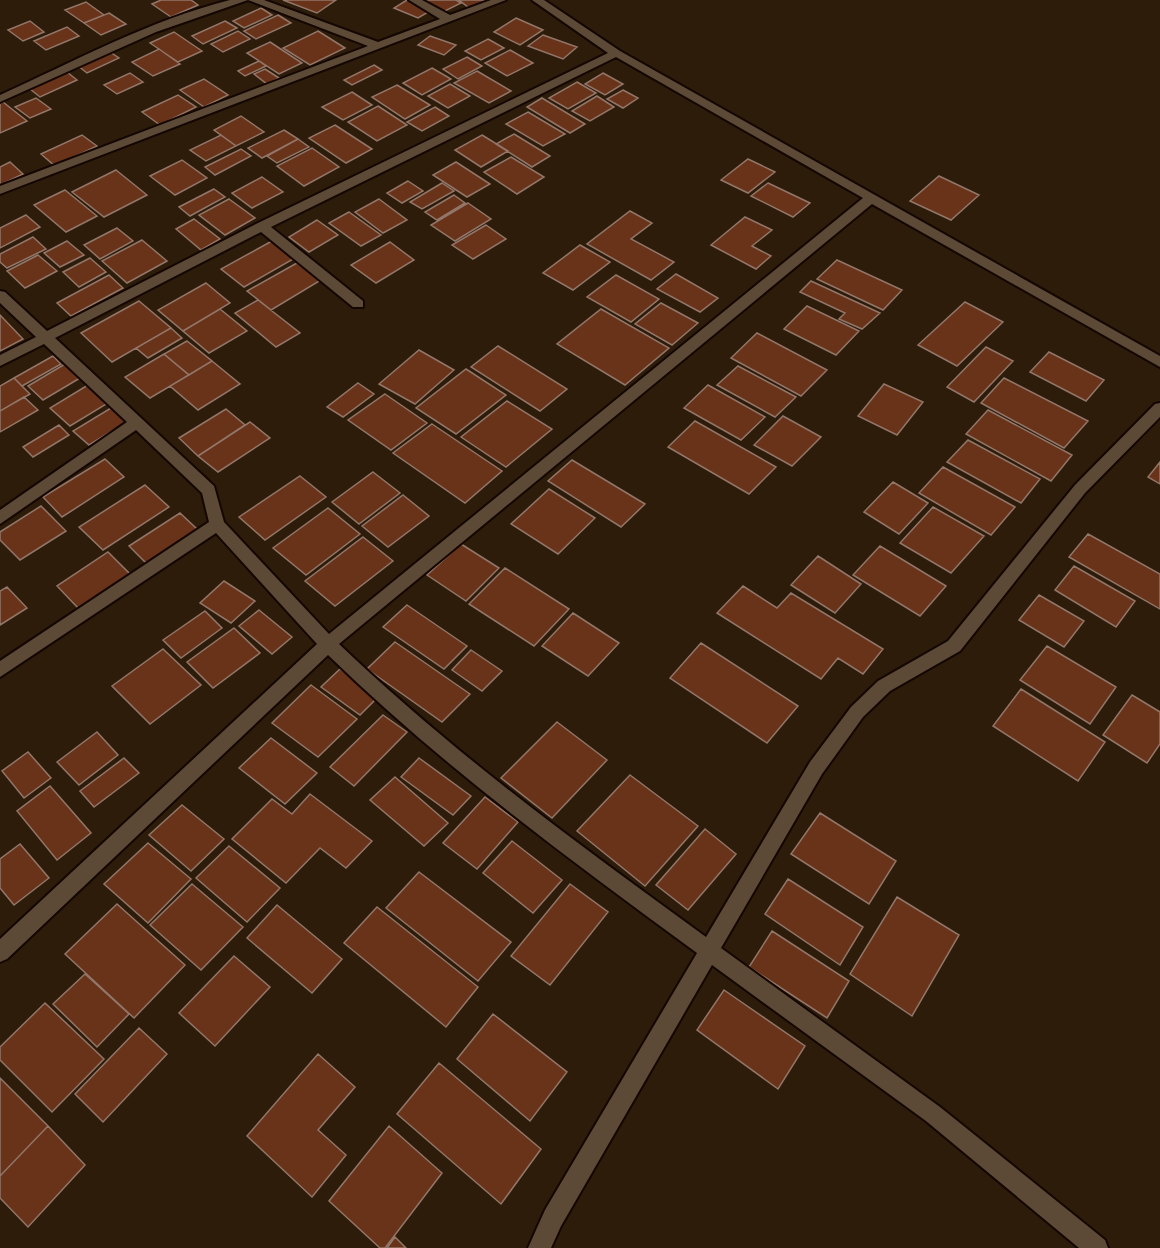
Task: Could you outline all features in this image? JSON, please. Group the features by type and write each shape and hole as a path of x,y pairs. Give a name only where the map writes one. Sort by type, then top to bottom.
{"street":[{"path":"0,99 142,34 207,9 243,0"},
{"path":"253,0 284,9 376,45"},
{"path":"414,0 447,18"},
{"path":"0,190 447,18 501,0"},
{"path":"537,0 616,53 1160,362"},
{"path":"0,362 262,226 616,53"},
{"path":"0,952 328,644 872,197"},
{"path":"262,226 358,304"},
{"path":"0,295 209,490 217,524 328,644 393,707 449,755 560,842 933,1113 1097,1248"},
{"path":"539,1248 553,1218 708,948 816,768 856,712 884,686 954,646 1080,489 1160,408"},
{"path":"0,518 135,423"},
{"path":"0,670 217,524"}],"building":[{"path":"161,0 191,0 198,5 171,17 152,4"},
{"path":"283,0 336,0 317,13"},
{"path":"407,0 430,11 418,18 394,8"},
{"path":"420,0 456,0 461,3 443,12"},
{"path":"459,0 489,0 469,8"},
{"path":"86,2 104,15 84,23 65,10"},
{"path":"261,8 272,15 244,28 233,21"},
{"path":"109,13 126,24 101,35 84,23"},
{"path":"278,15 291,23 256,39 244,31"},
{"path":"516,18 543,30 520,45 494,32"},
{"path":"30,21 44,32 23,41 8,30"},
{"path":"225,21 237,28 203,44 192,36"},
{"path":"67,27 79,36 46,50 34,41"},
{"path":"238,31 250,39 223,52 211,44"},
{"path":"318,31 345,48 310,65 283,48"},
{"path":"174,32 202,51 178,62 150,43"},
{"path":"543,35 577,47 563,59 528,46"},
{"path":"430,36 456,45 444,55 418,45"},
{"path":"488,39 504,48 481,60 465,51"},
{"path":"270,42 302,63 279,74 247,53"},
{"path":"159,49 180,64 153,76 132,62"},
{"path":"510,50 533,63 507,76 485,63"},
{"path":"110,52 119,58 87,73 78,66"},
{"path":"467,57 482,66 458,79 443,69"},
{"path":"259,61 266,66 245,76 238,71"},
{"path":"374,65 382,70 352,85 344,80"},
{"path":"432,68 451,79 422,95 403,83"},
{"path":"265,69 279,78 267,84 254,74"},
{"path":"477,71 511,91 489,103 454,83"},
{"path":"67,72 77,80 40,97 30,89"},
{"path":"130,73 143,82 117,94 104,85"},
{"path":"603,73 623,84 605,95 585,84"},
{"path":"204,79 228,95 204,107 180,90"},
{"path":"577,82 596,93 568,109 549,98"},
{"path":"450,84 470,96 448,108 428,96"},
{"path":"397,85 430,105 405,119 372,97"},
{"path":"623,90 638,98 623,108 607,99"},
{"path":"352,92 372,105 343,120 322,107"},
{"path":"178,95 196,107 160,125 142,112"},
{"path":"597,96 614,107 590,121 572,111"},
{"path":"36,98 51,109 30,118 15,107"},
{"path":"542,98 585,124 570,133 527,107"},
{"path":"3,102 27,121 0,133 0,103"},
{"path":"378,106 407,125 377,141 348,122"},
{"path":"435,107 449,116 422,131 407,122"},
{"path":"528,112 565,134 543,146 506,124"},
{"path":"241,116 264,132 236,146 214,130"},
{"path":"335,125 372,149 346,163 309,138"},
{"path":"284,130 298,139 262,158 248,148"},
{"path":"514,134 550,156 532,167 496,144"},
{"path":"82,135 97,146 55,166 41,154"},
{"path":"221,135 236,146 206,161 190,150"},
{"path":"482,135 508,151 481,167 455,150"},
{"path":"298,139 309,147 277,163 267,156"},
{"path":"312,148 339,167 304,186 277,166"},
{"path":"241,149 251,156 215,175 205,167"},
{"path":"511,157 544,177 517,194 484,172"},
{"path":"748,159 775,172 748,193 721,180"},
{"path":"182,160 207,178 175,195 150,176"},
{"path":"10,162 23,174 0,185 0,167"},
{"path":"456,162 490,184 467,197 433,175"},
{"path":"116,170 147,195 104,217 72,192"},
{"path":"939,176 979,195 951,220 910,201"},
{"path":"262,177 283,192 252,208 232,193"},
{"path":"408,181 423,191 402,203 387,193"},
{"path":"442,183 454,191 422,209 410,202"},
{"path":"768,183 810,203 793,217 751,196"},
{"path":"214,189 225,197 190,216 179,207"},
{"path":"65,190 97,216 66,232 34,205"},
{"path":"454,195 465,203 437,220 425,212"},
{"path":"229,199 255,218 225,235 199,215"},
{"path":"379,199 407,220 383,233 355,212"},
{"path":"468,203 491,219 455,241 431,225"},
{"path":"630,211 652,223 631,239 674,262 651,280 587,244"},
{"path":"349,212 381,235 361,246 329,223"},
{"path":"26,215 40,227 0,248 0,228"},
{"path":"745,217 772,230 752,246 771,256 756,269 711,245"},
{"path":"194,219 220,239 201,250 176,229"},
{"path":"317,220 338,235 309,252 289,237"},
{"path":"486,225 506,239 473,259 452,245"},
{"path":"117,228 133,241 100,259 84,245"},
{"path":"33,237 46,249 7,268 0,262 0,254"},
{"path":"142,240 167,261 127,283 102,261"},
{"path":"67,241 84,255 60,267 44,253"},
{"path":"272,241 295,258 244,287 221,269"},
{"path":"390,242 414,260 376,283 351,265"},
{"path":"580,245 610,262 573,290 543,273"},
{"path":"38,255 57,271 25,288 7,271"},
{"path":"90,258 106,272 79,287 63,272"},
{"path":"837,260 902,290 883,310 817,279"},
{"path":"297,263 321,280 271,310 247,291"},
{"path":"676,274 718,298 700,312 657,289"},
{"path":"109,275 123,288 71,316 57,303"},
{"path":"616,275 659,299 631,322 587,297"},
{"path":"811,281 880,313 862,329 839,319 845,313 800,292"},
{"path":"206,283 230,303 183,331 158,310"},
{"path":"258,300 300,333 276,347 235,313"},
{"path":"139,301 171,328 112,362 81,333"},
{"path":"965,302 1003,322 957,366 918,345"},
{"path":"661,303 698,323 672,345 635,324"},
{"path":"807,306 859,331 836,355 784,329"},
{"path":"220,309 247,331 209,353 183,331"},
{"path":"601,309 669,348 625,385 557,344"},
{"path":"0,315 23,339 0,351"},
{"path":"171,328 182,338 148,358 136,348"},
{"path":"757,333 827,370 801,396 731,358"},
{"path":"187,341 212,361 189,375 164,354"},
{"path":"498,346 567,389 540,411 471,367"},
{"path":"986,347 1013,361 974,402 947,387"},
{"path":"419,350 454,370 415,404 379,384"},
{"path":"1049,352 1104,380 1086,401 1030,372"},
{"path":"164,354 189,375 150,398 125,377"},
{"path":"53,356 61,364 22,386 14,378"},
{"path":"212,361 240,384 198,410 170,386"},
{"path":"65,364 80,378 43,400 28,386"},
{"path":"738,366 796,397 775,417 717,385"},
{"path":"466,369 506,395 456,434 416,408"},
{"path":"14,378 30,394 0,411 0,386"},
{"path":"1004,378 1088,421 1064,448 981,403"},
{"path":"358,383 374,394 343,417 327,407"},
{"path":"884,384 923,402 897,435 858,416"},
{"path":"88,385 108,403 70,426 50,408"},
{"path":"708,385 765,417 741,440 684,408"},
{"path":"385,394 427,423 391,450 348,420"},
{"path":"24,397 38,410 0,432 0,411"},
{"path":"507,401 552,429 506,467 461,437"},
{"path":"111,408 127,422 89,445 73,431"},
{"path":"226,409 245,425 198,456 179,438"},
{"path":"988,410 1072,455 1051,481 966,434"},
{"path":"783,416 821,437 792,466 754,445"},
{"path":"695,421 776,467 749,494 668,447"},
{"path":"250,422 270,438 218,472 198,456"},
{"path":"432,424 502,471 465,503 393,453"},
{"path":"59,425 69,435 33,457 23,447"},
{"path":"968,440 1040,479 1021,503 947,462"},
{"path":"105,459 124,477 62,517 43,497"},
{"path":"572,460 645,504 621,527 548,481"},
{"path":"1160,462 1160,484 1148,477"},
{"path":"943,467 1015,507 991,535 919,493"},
{"path":"373,472 400,493 359,524 332,502"},
{"path":"300,476 326,497 265,540 239,517"},
{"path":"893,482 928,503 899,534 864,512"},
{"path":"145,485 169,507 103,550 79,527"},
{"path":"549,489 595,518 558,554 511,524"},
{"path":"403,495 429,516 388,547 362,526"},
{"path":"41,506 66,531 20,560 0,540 0,532"},
{"path":"933,507 984,536 951,573 900,543"},
{"path":"328,508 360,534 306,575 273,548"},
{"path":"180,513 198,530 147,564 129,546"},
{"path":"1088,534 1160,574 1160,609 1069,557"},
{"path":"363,537 393,561 335,606 305,581"},
{"path":"461,544 499,568 466,601 427,575"},
{"path":"880,546 946,586 920,616 853,575"},
{"path":"108,552 130,574 79,609 57,586"},
{"path":"818,556 861,584 835,613 791,585"},
{"path":"1074,566 1135,601 1116,627 1055,590"},
{"path":"505,568 569,609 534,646 469,604"},
{"path":"224,581 255,601 231,623 200,603"},
{"path":"743,586 777,608 791,593 883,649 863,674 838,658 821,679 717,613"},
{"path":"7,587 27,608 0,625 0,591"},
{"path":"1039,595 1084,621 1064,647 1019,620"},
{"path":"407,605 467,646 444,669 383,627"},
{"path":"259,610 292,637 272,654 239,626"},
{"path":"205,611 222,628 181,658 163,640"},
{"path":"573,613 619,643 588,676 542,646"},
{"path":"234,628 260,653 213,688 187,662"},
{"path":"395,642 470,694 442,722 367,669"},
{"path":"701,643 798,706 767,743 670,678"},
{"path":"1047,646 1116,687 1090,724 1020,680"},
{"path":"163,649 201,685 150,724 112,686"},
{"path":"471,650 502,671 482,691 452,670"},
{"path":"340,669 379,696 360,715 321,687"},
{"path":"311,685 357,719 318,757 272,723"},
{"path":"1021,689 1105,742 1078,781 993,726"},
{"path":"1132,695 1160,712 1160,744 1147,763 1103,735"},
{"path":"383,715 407,732 354,786 330,767"},
{"path":"557,722 607,760 552,818 501,778"},
{"path":"97,732 118,755 79,785 57,762"},
{"path":"271,738 317,773 285,804 239,768"},
{"path":"28,752 51,778 24,798 2,771"},
{"path":"124,758 139,773 94,807 80,791"},
{"path":"419,758 471,796 453,815 401,777"},
{"path":"630,775 698,826 645,886 577,831"},
{"path":"395,777 448,823 424,846 370,800"},
{"path":"50,786 91,833 57,860 17,811"},
{"path":"310,794 372,841 346,868 320,848 286,883 232,839 272,799 292,814"},
{"path":"485,797 518,822 477,869 443,843"},
{"path":"182,805 224,839 191,871 149,835"},
{"path":"820,813 896,861 869,904 791,854"},
{"path":"705,829 736,854 688,910 656,885"},
{"path":"512,841 562,880 533,913 483,873"},
{"path":"148,843 191,879 148,923 104,884"},
{"path":"20,844 49,878 14,905 0,888 0,859"},
{"path":"229,846 280,888 247,922 196,878"},
{"path":"419,872 511,942 478,981 386,908"},
{"path":"788,879 863,927 840,965 765,914"},
{"path":"192,884 243,927 201,970 150,925"},
{"path":"570,884 608,912 550,985 511,956"},
{"path":"897,897 959,935 912,1016 850,974"},
{"path":"117,904 185,965 134,1018 65,954"},
{"path":"277,905 342,959 312,993 247,938"},
{"path":"377,907 478,987 446,1027 344,943"},
{"path":"772,931 849,981 827,1018 749,967"},
{"path":"234,956 270,987 215,1046 179,1013"},
{"path":"85,974 129,1014 97,1047 53,1004"},
{"path":"724,990 805,1046 778,1089 697,1030"},
{"path":"45,1003 104,1059 52,1112 0,1060 0,1047"},
{"path":"493,1014 567,1072 530,1121 457,1059"},
{"path":"139,1028 167,1054 103,1122 75,1094"},
{"path":"318,1054 355,1087 318,1130 346,1155 312,1197 247,1136"},
{"path":"439,1063 541,1149 501,1204 397,1114"},
{"path":"0,1078 48,1126 0,1176"},
{"path":"48,1126 85,1165 28,1227 0,1198 0,1176"},
{"path":"389,1126 442,1173 385,1248 380,1248 329,1201"},
{"path":"395,1237 406,1248 387,1248"}]}
